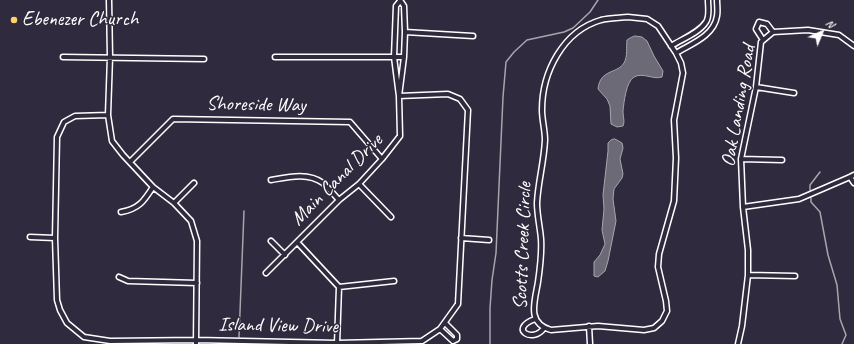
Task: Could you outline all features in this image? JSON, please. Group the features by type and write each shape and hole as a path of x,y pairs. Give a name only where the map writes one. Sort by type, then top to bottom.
{"street":[{"path":"109,0 110,58 108,116 112,141 153,187 174,203 192,222 197,241 196,342"},
{"path":"671,46 699,29 706,22 708,15 708,0"},
{"path":"676,53 704,36 713,27 717,16 717,0"},
{"name":"Main Canal Drive","path":"266,273 339,200 359,184 382,159 400,136 399,96 394,57 396,6 400,1 404,6 405,32 404,57 399,96"},
{"name":"Scotts Creek Circle","path":"628,17 647,19 658,26 671,46 676,53 682,73 674,120 676,158 674,201 659,254 658,267 666,301 666,311 662,320 654,328 644,330 589,326 550,330 544,328 535,319 534,310 539,273 541,241 537,205 544,159 545,139 542,109 546,82 553,61 565,43 581,29 601,20 628,17"},
{"path":"764,40 756,29 759,22 767,24 773,32"},
{"name":"Oak Landing Road","path":"738,344 742,326 748,275 748,250 743,207 741,159 756,87 762,42 773,32 808,30 839,35 854,46"},
{"path":"405,32 473,36"},
{"path":"275,57 404,57"},
{"path":"63,58 204,59"},
{"path":"756,87 794,93"},
{"name":"Island View Drive","path":"108,116 75,116 64,122 57,137 55,238 57,300 60,310 67,323 74,330 84,336 110,341 337,343 422,341 440,329 458,304 468,110 460,99 448,94 399,96"},
{"name":"Shoreside Way","path":"130,162 173,119 350,122 382,159"},
{"path":"741,159 782,160"},
{"path":"271,180 308,176 323,183 339,200"},
{"path":"743,207 799,199 852,176 854,183"},
{"path":"174,203 194,183"},
{"path":"359,184 391,217"},
{"path":"121,212 132,210 143,202 153,187"},
{"path":"30,237 55,238"},
{"path":"461,238 489,240"},
{"path":"270,241 285,255"},
{"path":"297,242 339,287 337,343"},
{"path":"748,275 795,276"},
{"path":"119,277 128,281 197,283"},
{"path":"339,287 394,281"},
{"path":"528,340 525,337 523,329 528,322 535,319"},
{"path":"440,329 453,341 457,340 457,335 445,323"},
{"path":"589,326 590,344"},
{"path":"540,338 544,328"}],"shaded area":[{"path":"635,36 642,37 647,41 663,71 662,77 655,78 641,75 634,77 631,80 627,88 625,98 623,111 624,124 623,126 617,127 611,124 610,106 607,99 598,89 599,83 605,75 617,69 624,63 627,40"},
{"path":"615,139 622,143 623,148 620,159 623,174 622,178 614,189 613,199 616,221 608,261 605,271 598,277 594,276 594,262 600,255 605,244 602,230 604,209 603,195 608,143"}],"waterway":[{"path":"490,344 490,308 496,253 506,62 527,40 564,32 573,28 590,12 598,0"},
{"path":"810,190 810,185 820,172"},
{"path":"811,198 811,202 820,212 828,255 837,285 840,319 846,335 842,344"},
{"path":"239,337 244,211"}],"place":[{"name":"Ebenezer Church","path":"14,20"}]}
